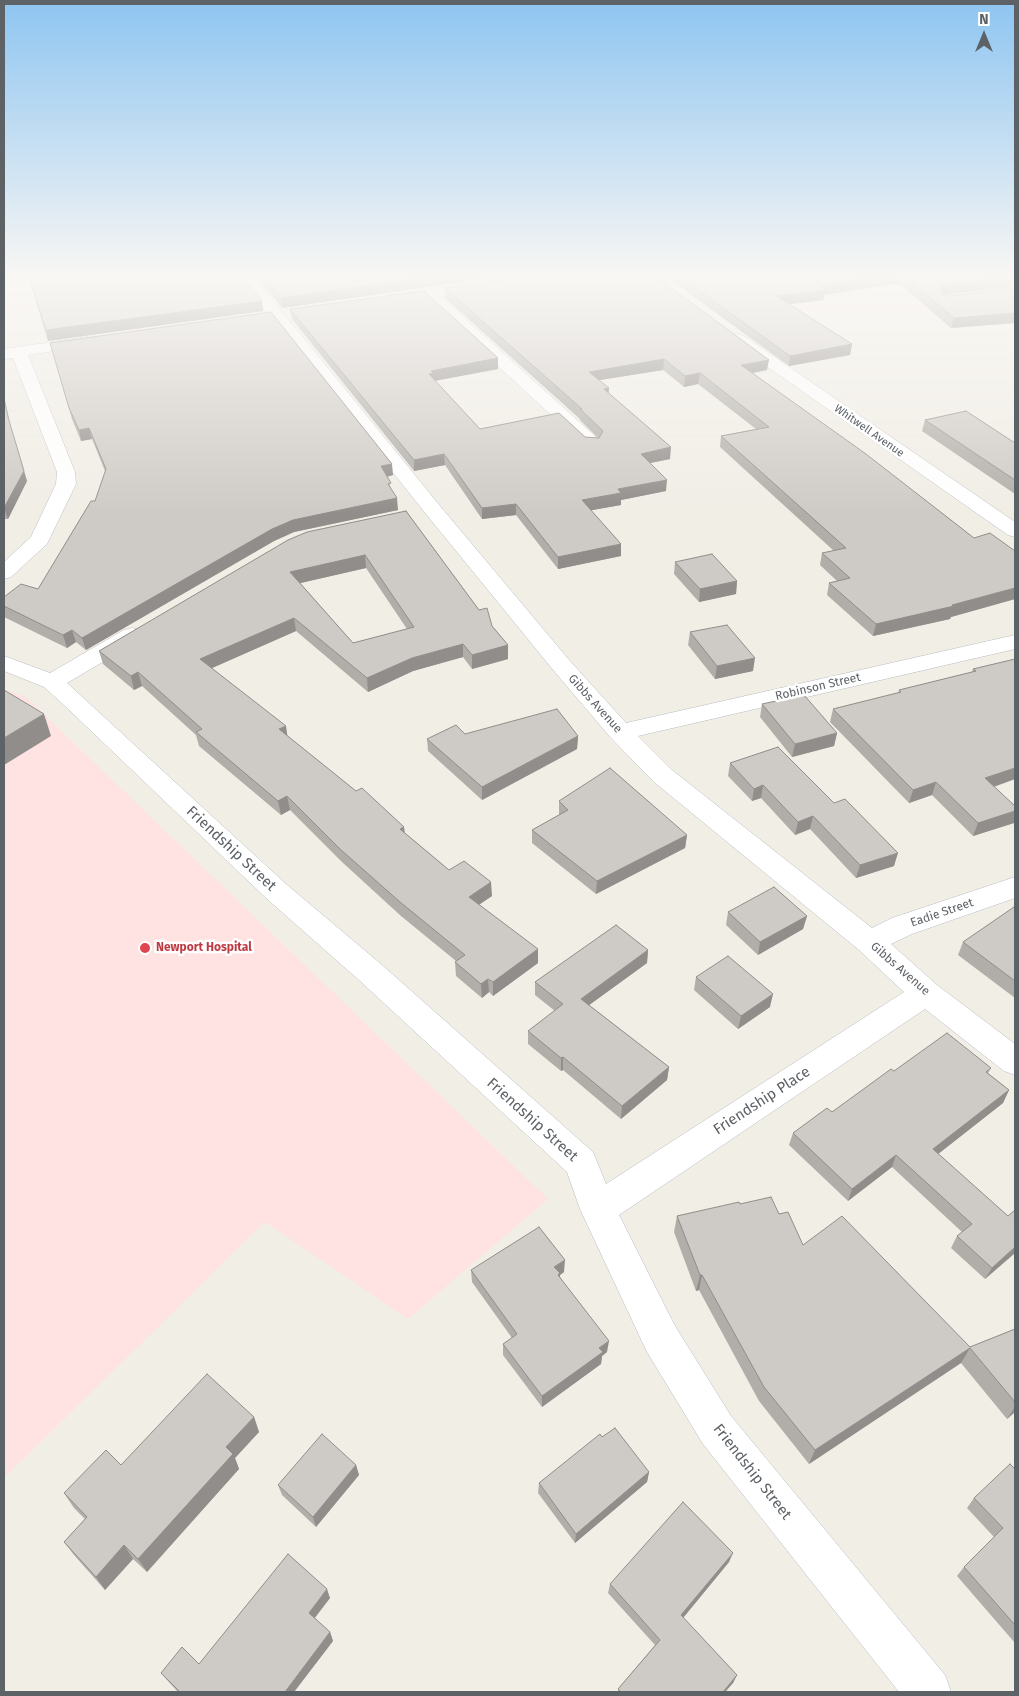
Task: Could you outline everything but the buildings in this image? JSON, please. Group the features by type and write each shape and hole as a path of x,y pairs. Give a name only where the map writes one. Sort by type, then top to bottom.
{"street":[{"path":"4,573 40,540 66,484 66,472 12,355"},
{"name":"Gibbs Avenue","path":"308,355 424,512 620,732 663,776 869,942 926,993 1015,1062"},
{"path":"496,355 592,443"},
{"name":"Whitwell Avenue","path":"762,355 1015,531"},
{"path":"52,682 145,627"},
{"name":"Robinson Street","path":"620,732 1015,642"},
{"name":"Friendship Street","path":"4,663 52,682 74,701 276,891 371,973 507,1098 582,1163 598,1209 661,1340 717,1430 928,1692"},
{"name":"Eadie Street","path":"869,942 902,926 1015,887"},
{"name":"Friendship Place","path":"598,1209 926,993"}],"shaded area":[{"name":"Newport Hospital","path":"4,689 26,697 548,1199 408,1319 265,1222 4,1478"}],"place":[{"name":"Newport Hospital","path":"145,948"}]}
